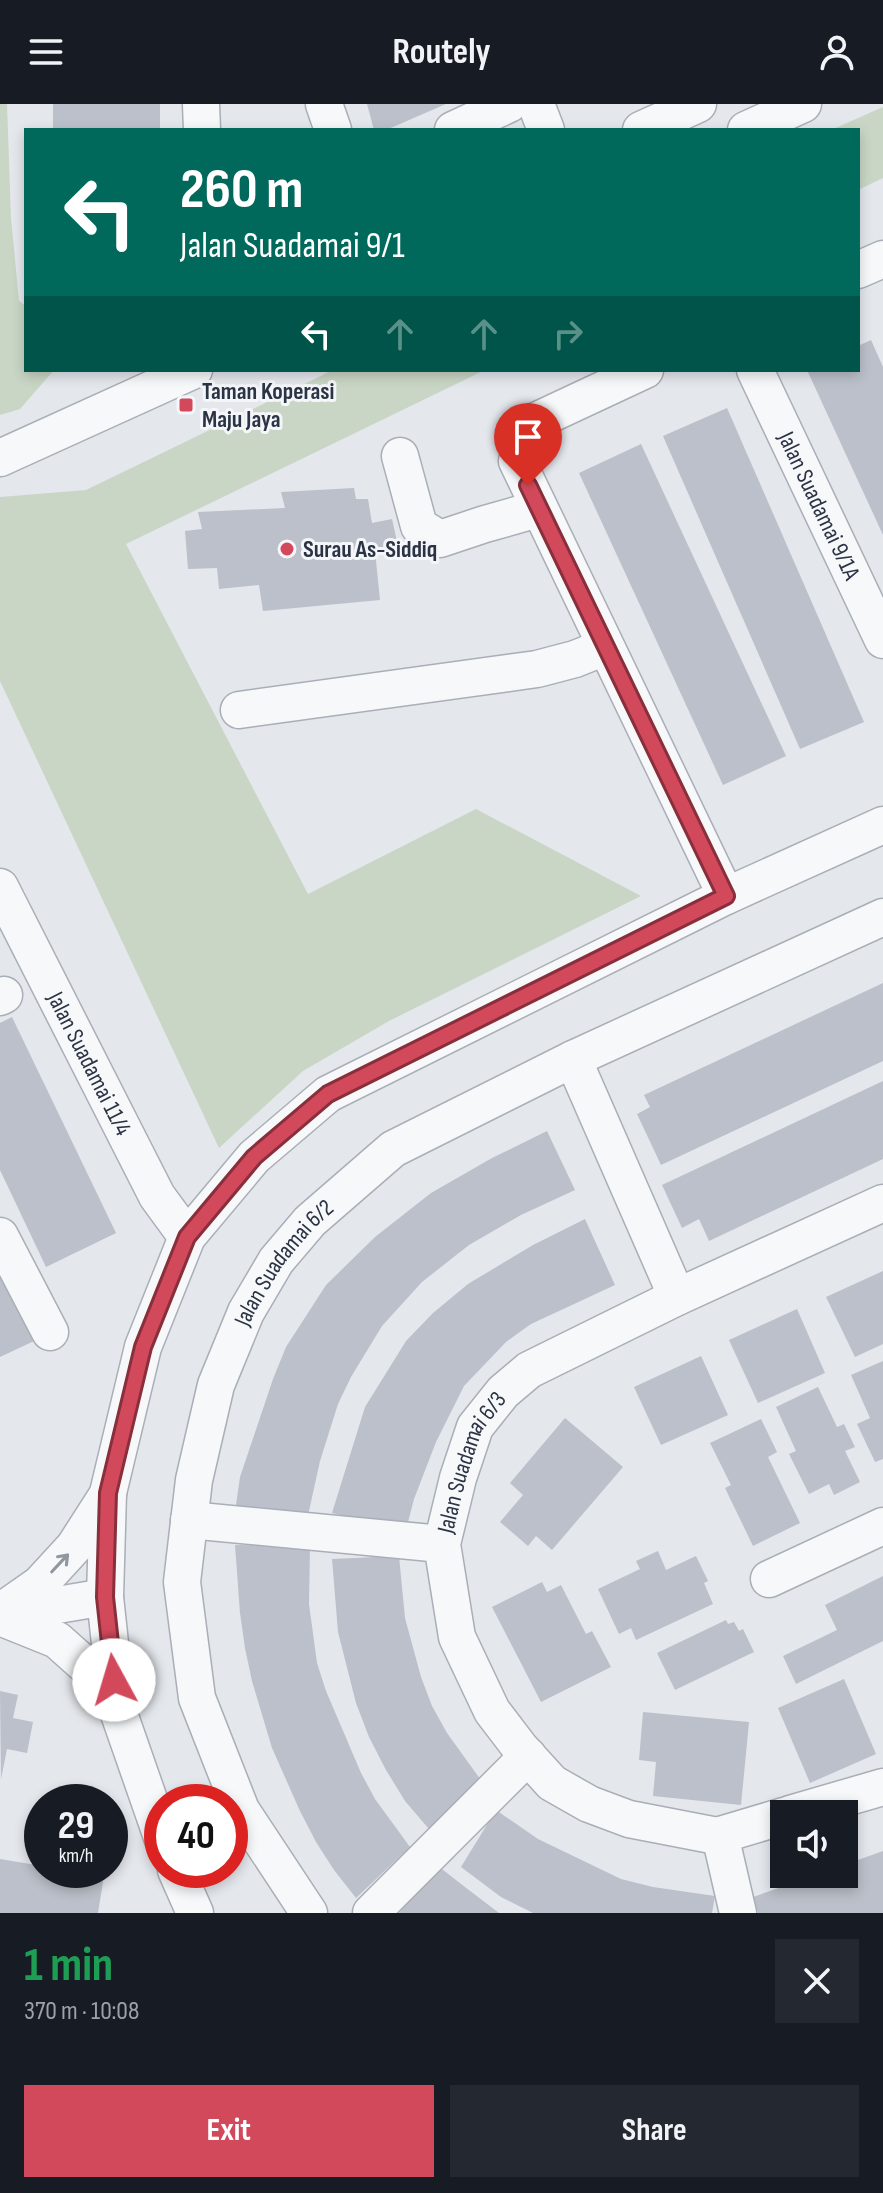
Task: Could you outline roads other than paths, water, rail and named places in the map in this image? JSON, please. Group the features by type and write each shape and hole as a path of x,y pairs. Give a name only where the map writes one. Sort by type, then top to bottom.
{"street":[{"path":"201,104 202,128"},
{"path":"324,104 332,128"},
{"path":"457,128 509,104"},
{"path":"536,104 545,128"},
{"path":"645,128 698,104"},
{"path":"750,128 803,104"},
{"path":"860,269 883,259"},
{"path":"0,458 190,372"},
{"path":"641,372 538,420 517,461 726,896"},
{"name":"Jalan Suadamai 9/1A","path":"756,372 883,640"},
{"path":"400,456 419,526 440,539 538,509"},
{"path":"239,710 537,669 605,647"},
{"path":"144,1785 117,1708 105,1597 108,1493 143,1347 187,1237 254,1157 328,1094 726,896 883,825"},
{"name":"Jalan Suadamai 11/4","path":"0,887 157,1196 187,1237"},
{"name":"Jalan Suadamai 6/2","path":"309,1913 241,1810 197,1698 182,1582 194,1480 216,1385 246,1312 276,1261 310,1221 393,1149 573,1059 883,917"},
{"path":"573,1059 677,1297"},
{"name":"Jalan Suadamai 6/3","path":"770,1820 720,1835 629,1819 589,1804 552,1783 492,1711 457,1637 442,1544 458,1478 475,1427 503,1392 529,1370 677,1297 883,1203"},
{"path":"0,1236 50,1332"},
{"path":"0,1615 40,1584 74,1547 108,1493"},
{"path":"189,1520 442,1544"},
{"path":"769,1579 883,1526"},
{"path":"0,1615 105,1597"},
{"path":"0,1615 57,1640 94,1673 117,1708"},
{"path":"371,1913 528,1756"},
{"path":"838,1800 883,1787"},
{"path":"720,1835 738,1913"},
{"path":"184,1888 195,1913"}],"place":[{"name":"Taman Koperasi Maju Jaya","path":"186,405"},
{"name":"Surau As-Siddiq","path":"287,549"}]}
